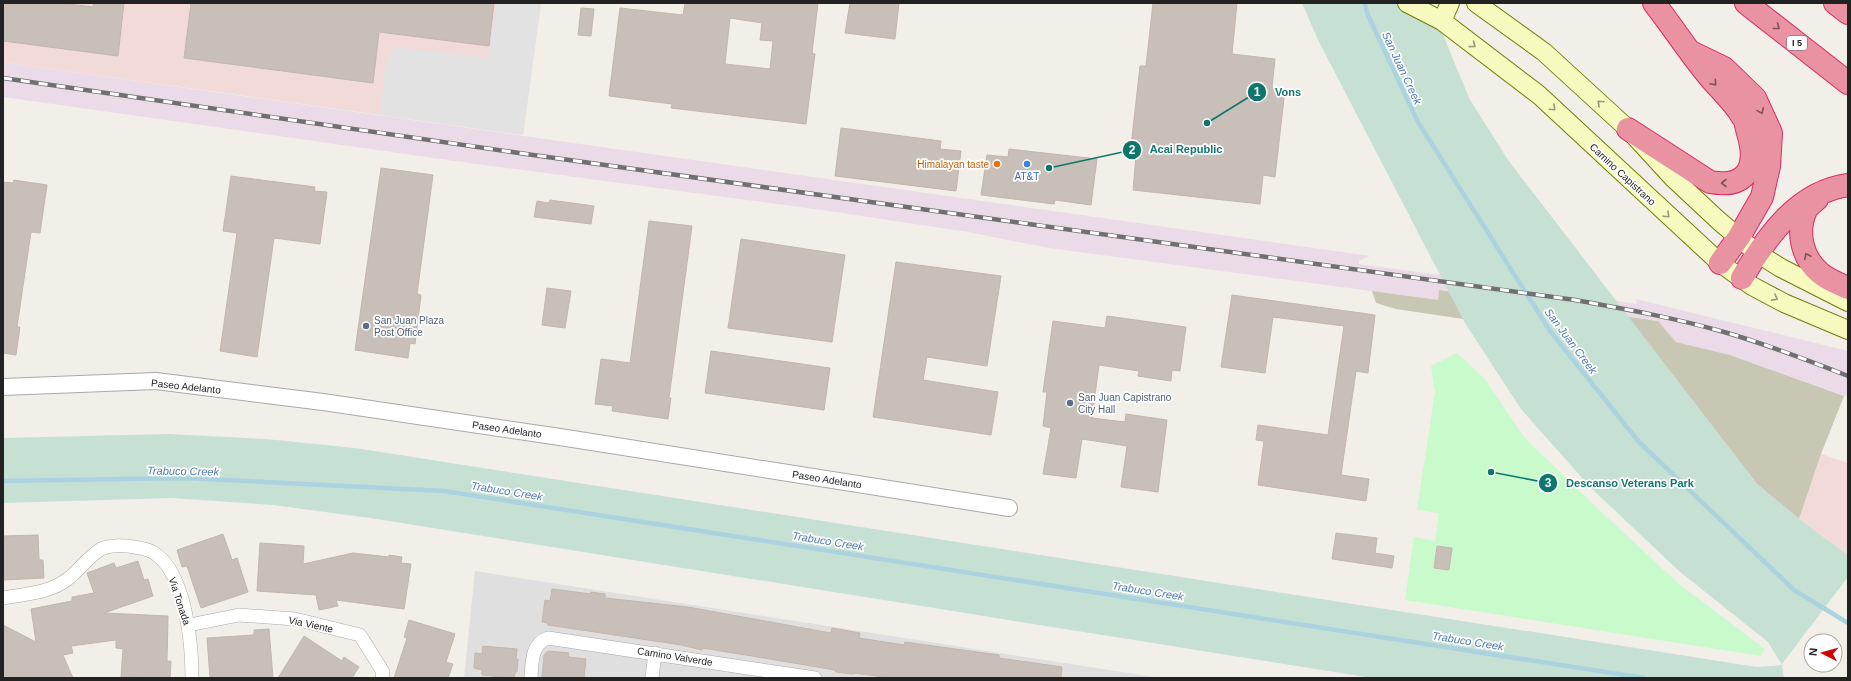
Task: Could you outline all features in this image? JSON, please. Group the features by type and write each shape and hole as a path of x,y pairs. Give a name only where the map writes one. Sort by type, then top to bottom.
{"highway":[{"path":"1628,130 1710,182 1722,184 1736,182 1745,176 1753,149 1743,116 1706,74 1654,3"},
{"name":"I 5","path":"1746,3 1848,83"},
{"path":"1835,3 1848,13"},
{"path":"1691,52 1724,68 1755,98 1771,133 1769,166 1762,197 1739,237 1720,263"},
{"path":"1742,278 1766,240 1797,208 1838,187"},
{"path":"1838,187 1806,209 1800,232 1807,258 1814,267 1821,274 1848,288"}],"main road":[{"name":"Camino Capistrano","path":"1408,3 1438,19 1539,95 1720,263 1752,286 1784,303 1848,330"},
{"path":"1438,19 1450,3"},
{"path":"1476,3 1544,52 1628,130 1673,178 1719,221 1757,253 1781,268 1848,302"}],"street":[{"name":"Paseo Adelanto","path":"3,387 156,381 323,402 560,437 1009,508"},
{"name":"Via Tonada","path":"3,598 44,591 57,586 69,578 102,549 114,546 142,548 156,554 166,563 174,577 189,625 192,653 192,678"},
{"name":"Via Viente","path":"189,625 239,615 296,619 360,635 383,672 382,678"},
{"name":"Camino Valverde","path":"531,678 533,656 538,646 542,640 556,638 655,653 775,675 814,678"},
{"path":"652,678 655,653"}],"shaded area":[{"path":"3,3 541,3 523,135 3,62"},
{"path":"496,3 541,3 523,135 380,115 386,60 394,47 489,58"},
{"path":"1302,3 1430,3 1469,98 1508,160 1757,484 1799,519 1848,555 1848,577 1806,633 1803,633 1803,636 1782,664 1784,678 1372,678 370,518 273,505 172,498 3,503 3,438 169,434 266,439 355,448 1757,667 1782,665 1768,642 1679,571 1591,488 1521,409 1465,323 1318,40"},
{"path":"3,62 1370,256 1359,261 1359,264 1514,285 1637,304 1636,299 1848,351 1848,397 1730,355 1676,342 1658,321 1439,290 1438,300 1049,248 968,232 815,209 462,162 3,97"},
{"path":"1439,290 1658,321 1676,342 1730,355 1844,396 1821,454 1799,519 1757,484 1651,347 1396,309 1376,303 1372,291 1438,300"},
{"path":"1821,454 1848,463 1848,555 1799,519"},
{"path":"475,571 1161,678 464,678"}],"green space":[{"path":"1457,353 1485,379 1524,437 1595,506 1679,584 1765,649 1761,656 1405,600 1414,537 1435,541 1439,513 1417,510 1435,392 1431,366"}],"building":[{"path":"3,3 61,3 93,7 94,3 124,3 118,56 3,41"},
{"path":"191,3 494,3 489,46 379,32 373,83 184,58"},
{"path":"685,3 818,3 812,53 815,54 806,124 671,108 672,104 609,96 620,8 683,15","holes":["730,18 762,23 760,40 773,41 770,69 725,64"]},
{"path":"850,3 899,3 895,39 845,33"},
{"path":"1153,3 1237,3 1232,54 1275,59 1272,88 1285,90 1275,177 1263,175 1260,204 1133,190 1136,156 1130,155 1140,66 1146,66"},
{"path":"581,8 594,9 591,36 578,35"},
{"path":"841,128 941,141 940,149 961,151 956,191 835,176"},
{"path":"1009,149 1097,159 1091,205 1055,200 1054,204 981,195 987,155 1008,157"},
{"path":"381,168 433,175 417,294 421,295 415,344 410,343 408,358 355,350"},
{"path":"231,176 315,187 314,191 327,192 320,244 274,238 257,357 220,351 237,233 223,231"},
{"path":"14,180 47,185 40,233 31,232 17,327 20,327 16,355 3,353 3,182 13,183"},
{"path":"550,200 594,206 591,224 534,217 537,201 549,203"},
{"path":"649,221 692,226 669,398 671,398 668,419 612,411 613,406 595,404 601,359 630,363"},
{"path":"741,239 845,255 832,342 728,328"},
{"path":"896,262 1001,276 987,366 927,357 923,380 998,392 991,435 873,417"},
{"path":"547,288 571,291 565,328 542,325"},
{"path":"1232,295 1375,315 1368,373 1356,371 1341,475 1369,479 1366,501 1258,485 1264,441 1256,440 1258,425 1328,435 1344,326 1273,317 1265,373 1221,367"},
{"name":"San Juan Capistrano City Hall","path":"1107,316 1186,327 1180,371 1172,370 1171,381 1138,376 1139,371 1099,365 1092,418 1125,422 1126,414 1167,420 1158,492 1121,487 1127,446 1082,439 1076,478 1043,474 1051,428 1043,426 1047,392 1043,392 1053,321 1105,328"},
{"path":"711,351 830,368 824,410 705,393"},
{"path":"1336,533 1377,538 1375,553 1394,556 1392,568 1332,559"},
{"path":"223,534 232,560 237,558 248,592 201,608 187,566 182,567 177,550"},
{"path":"38,535 39,560 43,560 44,578 3,580 3,536"},
{"path":"260,543 304,546 303,564 353,553 402,557 401,563 411,564 404,609 336,600 338,606 319,610 316,595 257,591"},
{"path":"1437,546 1452,548 1449,570 1434,568"},
{"path":"138,561 144,580 148,579 153,596 104,613 168,616 167,661 171,661 170,678 121,677 123,649 116,648 116,640 71,646 73,653 63,655 73,678 3,678 3,625 36,642 31,609 72,601 72,597 94,593 87,573 114,563 116,568"},
{"path":"552,589 591,594 591,592 605,594 605,598 688,607 831,633 832,628 860,633 859,638 904,645 905,642 999,655 999,658 1062,667 1061,678 892,678 853,674 752,656 702,648 702,650 681,645 548,625 547,623 542,622 545,600 550,601"},
{"path":"409,620 455,634 446,662 453,664 448,678 394,678 407,638 404,637"},
{"path":"269,629 273,678 210,678 207,638 254,635 254,630"},
{"path":"304,636 342,661 344,657 359,667 352,678 278,678"},
{"path":"483,646 517,649 517,672 515,672 514,678 482,675 482,670 474,668 475,653 482,654"},
{"path":"548,651 569,653 568,657 586,659 584,678 542,678 544,655"}],"waterway":[{"name":"San Juan Creek","path":"1365,3 1367,13 1418,122 1550,331 1639,442 1794,590 1848,623"},
{"name":"Trabuco Creek","path":"3,481 185,478 444,491 1644,678"}],"railway":[{"path":"3,78 533,155 1575,300 1669,318 1724,332 1771,347 1848,376"}],"place":[{"name":"Vons","path":"1207,123"},
{"name":"Himalayan taste","path":"997,164"},
{"name":"AT&T","path":"1027,164"},
{"name":"Acai Republic","path":"1049,168"},
{"name":"San Juan Plaza Post Office","path":"366,326"},
{"name":"San Juan Capistrano City Hall","path":"1070,403"},
{"name":"Descanso Veterans Park","path":"1491,472"}]}
